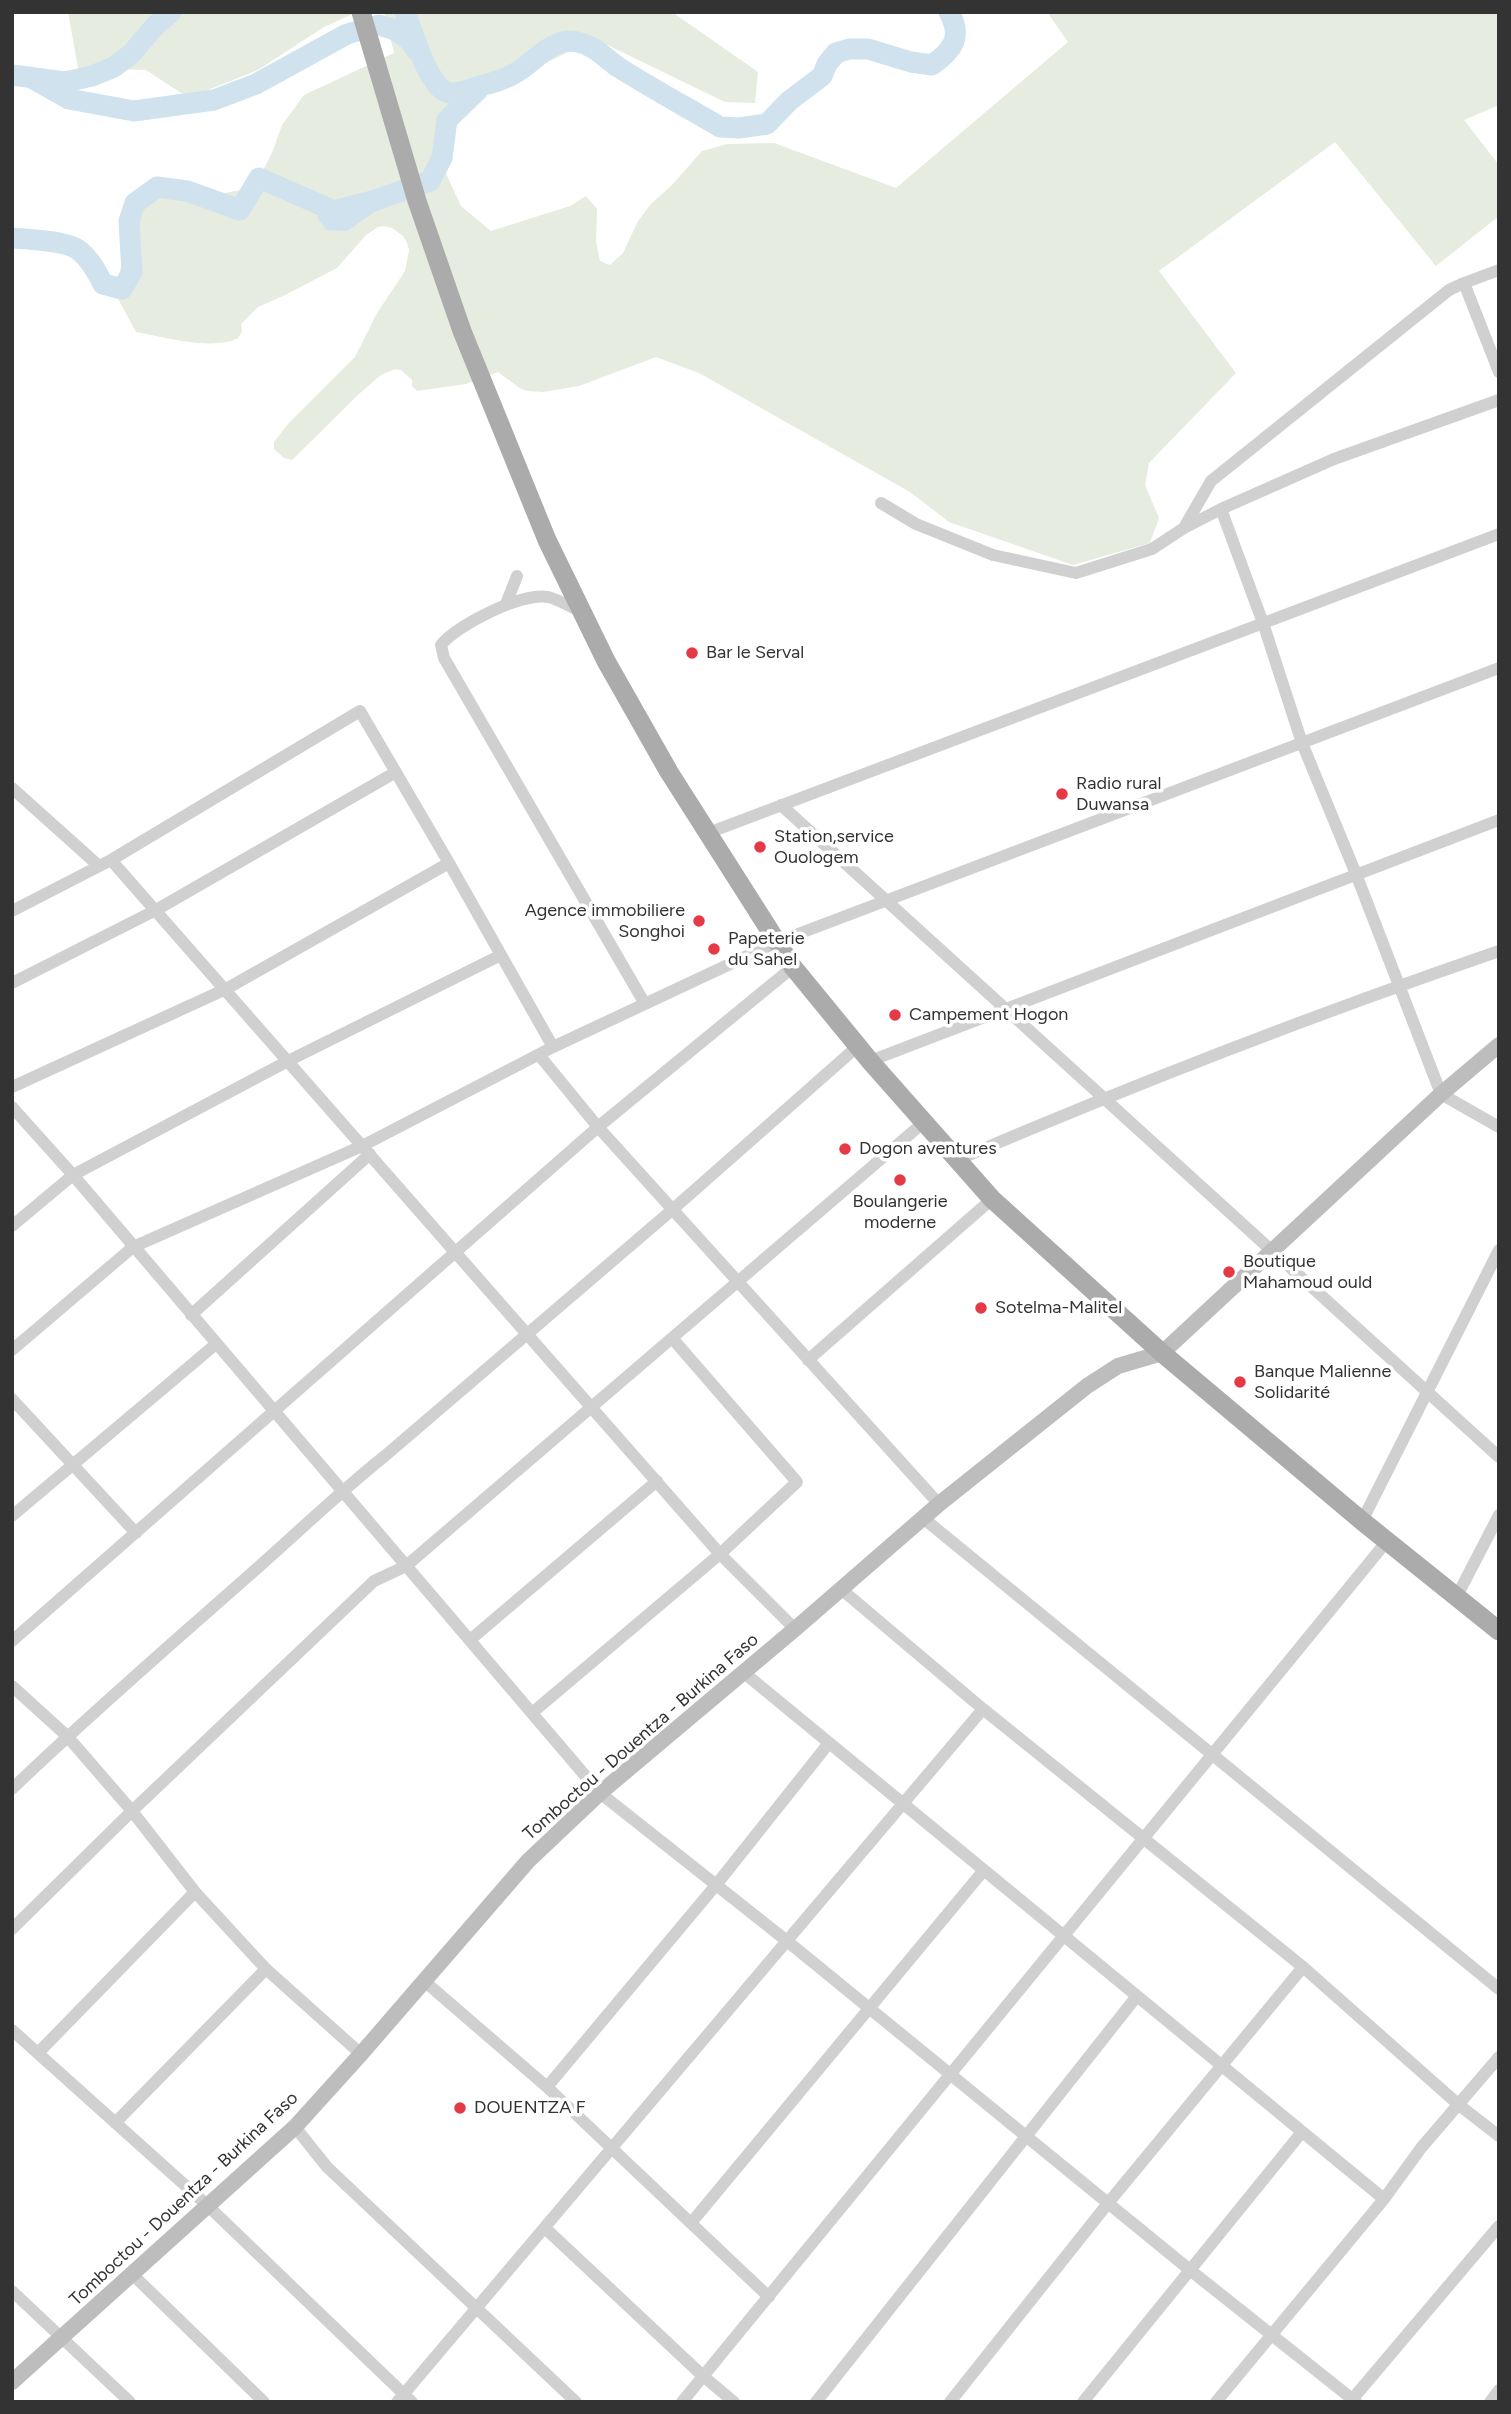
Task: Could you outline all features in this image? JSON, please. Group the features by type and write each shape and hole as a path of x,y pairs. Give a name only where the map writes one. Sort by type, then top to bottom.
{"main road":[{"path":"361,12 417,201 462,331 521,479 607,661 670,772 793,967 864,1054 992,1199 1162,1353 1362,1521 1499,1631"},
{"path":"1162,1353 1441,1094 1499,1045"},
{"name":"Tomboctou - Douentza - Burkina Faso","path":"12,2382 295,2127 528,1861 600,1793 939,1504 1087,1386 1118,1366 1162,1353"}],"street":[{"path":"1184,528 1211,481 1449,290 1499,270"},
{"path":"1464,283 1499,372"},
{"path":"881,503 916,524 993,555 1076,573 1152,549 1184,528 1221,509 1334,459 1499,400"},
{"path":"1221,509 1263,623 1302,743 1441,1094 1499,1126"},
{"path":"708,833 1499,534"},
{"path":"506,604 517,576"},
{"path":"583,612 547,597 531,597 506,604 449,635 441,645 444,658 645,1004"},
{"path":"12,1350 133,1247 366,1150 553,1047 777,942 1499,668"},
{"path":"12,911 105,863 360,711 553,1047"},
{"path":"12,983 156,910 396,772"},
{"path":"12,788 105,863 156,910 720,1554 795,1629"},
{"path":"781,805 1499,1457"},
{"path":"12,1789 67,1736 281,1548 341,1490 386,1455 672,1210 864,1054 1006,1008 1499,820"},
{"path":"12,1087 226,989 449,863"},
{"path":"957,1160 1104,1097 1398,985 1499,951"},
{"path":"12,1226 73,1175 288,1061 501,955"},
{"path":"12,1641 598,1127 793,967"},
{"path":"539,1055 598,1127 939,1504"},
{"path":"12,1107 600,1793 869,2007 1353,2401 1499,2225"},
{"path":"12,1929 374,1581 407,1566 924,1122"},
{"path":"191,1315 366,1150"},
{"path":"808,1360 992,1199"},
{"path":"1362,1521 1499,1250"},
{"path":"532,1713 720,1554 796,1482 672,1338"},
{"path":"12,1516 216,1344"},
{"path":"12,1399 136,1533"},
{"path":"470,1640 657,1481"},
{"path":"1457,1596 1499,1515"},
{"path":"923,1518 1499,1989"},
{"path":"682,2402 1387,1541"},
{"path":"841,1589 983,1709 1303,1967 1459,2105 1499,2136"},
{"path":"743,1672 1384,2199"},
{"path":"12,1686 67,1736 132,1811 195,1892 265,1969 361,2054"},
{"path":"12,2030 208,2205 404,2399 477,2308 983,1709"},
{"path":"547,2087 716,1885 830,1743"},
{"path":"691,2223 984,1870"},
{"path":"38,2053 195,1892"},
{"path":"950,2402 1109,2202 1303,1967"},
{"path":"116,2123 265,1969"},
{"path":"423,1980 547,2087 769,2297"},
{"path":"816,2402 1137,1996"},
{"path":"1216,2402 1384,2199 1421,2148 1499,2057"},
{"path":"295,2127 327,2167 576,2402"},
{"path":"1083,2402 1302,2132"},
{"path":"545,2228 734,2402"},
{"path":"132,2274 264,2402"},
{"path":"12,2291 130,2402"},
{"path":"1490,2402 1499,2390"}],"shaded area":[{"path":"68,12 357,12 324,27 258,70 203,92 188,95 146,70 78,68"},
{"path":"384,12 672,12 758,72 755,103 725,102 593,38 449,109 442,165 461,206 491,231 570,206 586,196 597,209 596,241 600,261 610,265 623,253 638,221 651,204 702,151 727,144 774,143 896,188 1068,42 1047,12 1499,12 1499,105 1464,120 1499,165 1499,216 1436,266 1335,142 1159,271 1236,373 1149,463 1145,485 1159,518 1150,543 1073,565 949,522 910,492 699,373 656,357 579,386 543,392 521,389 498,372 466,384 417,391 412,386 412,380 401,370 395,369 381,375 359,394 292,460 284,458 274,449 274,442 288,424 355,357 377,313 405,271 409,250 403,236 392,228 378,227 366,235 337,268 258,307 241,324 242,332 238,338 228,342 188,342 136,332 117,297 129,199 160,193 225,193 240,190 259,178 282,125 304,95 394,53"}],"water":[{"path":"377,189 383,206 347,231 326,230 317,217 330,201"}],"waterway":[{"path":"12,75 65,82 92,76 114,67 132,53 171,12"},
{"path":"405,12 427,68 439,87 446,92 461,92 503,79 552,46 569,41 594,49 630,75 720,127 739,128 767,124 789,101 822,76 836,53 849,49 868,49 911,62 932,65 954,42 955,29 949,12"},
{"path":"30,77 69,99 134,111 214,100 256,84 347,34 379,25 395,30 409,40 416,50"},
{"path":"12,238 71,246 89,260 103,284 122,289 132,272 129,221 135,203 157,187 187,191 240,210 259,178 339,213 430,181 442,158 447,120 478,90"}],"place":[{"name":"Bar le Serval","path":"692,653"},
{"name":"Radio rural Duwansa","path":"1062,794"},
{"name":"Station,service Ouologem","path":"760,847"},
{"name":"Agence immobiliere Songhoi","path":"699,921"},
{"name":"Papeterie du Sahel","path":"714,949"},
{"name":"Campement Hogon","path":"895,1015"},
{"name":"Dogon aventures","path":"845,1149"},
{"name":"Boulangerie moderne","path":"900,1180"},
{"name":"Boutique Mahamoud ould","path":"1229,1272"},
{"name":"Sotelma-Malitel","path":"981,1308"},
{"name":"Banque Malienne Solidarité","path":"1240,1382"},
{"name":"DOUENTZA F","path":"460,2108"}]}
